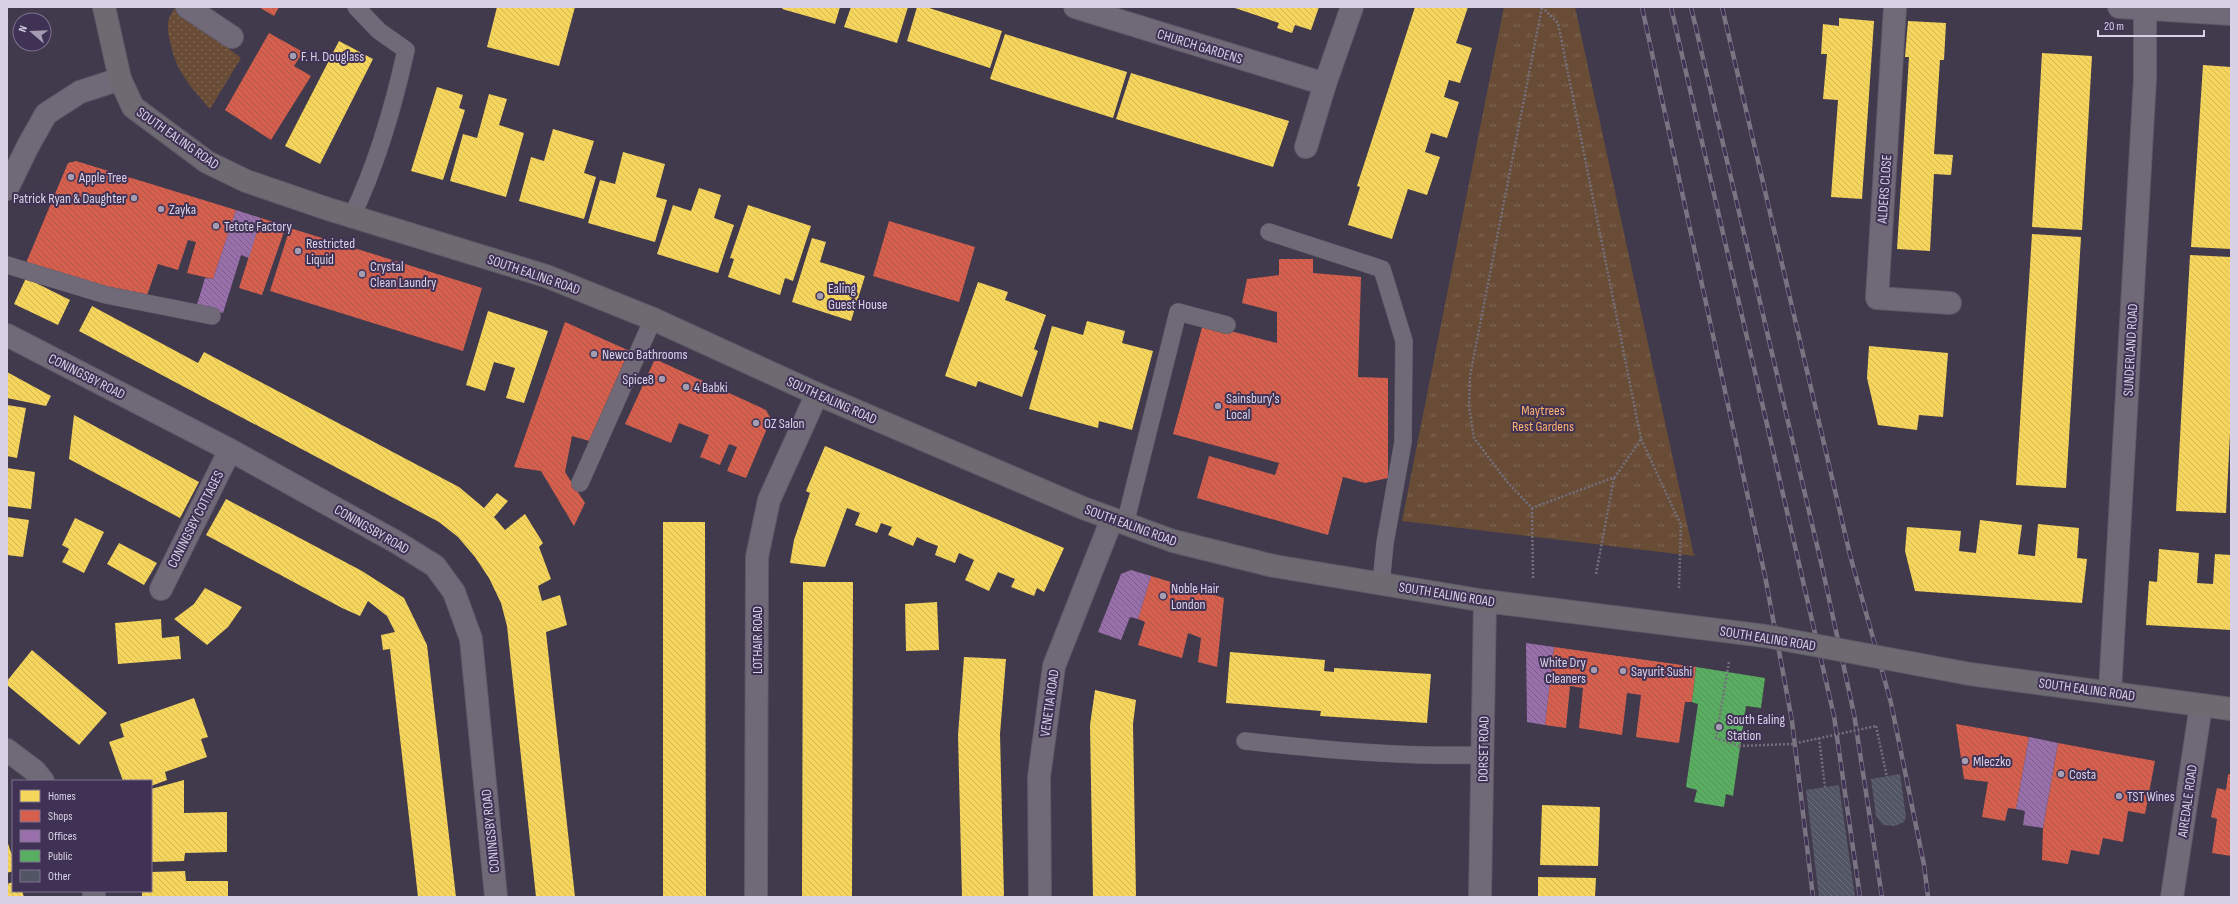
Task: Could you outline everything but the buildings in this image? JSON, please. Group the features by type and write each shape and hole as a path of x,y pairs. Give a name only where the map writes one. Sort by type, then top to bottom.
{"main road":[{"name":"SOUTH EALING ROAD","path":"104,7 120,79 133,107 207,162 246,181 352,216 546,276 653,319 817,394 1119,521 1173,541 1274,566 1381,584 1485,600 1765,636 1970,674 2110,691 2231,709"}],"street":[{"path":"187,7 232,37"},
{"name":"CHURCH GARDENS","path":"1075,7 1325,84"},
{"path":"1306,147 1325,84 1352,7"},
{"name":"ALDERS CLOSE","path":"1895,7 1877,298 1950,303"},
{"path":"2119,7 2231,14"},
{"name":"SUNDERLAND ROAD","path":"2110,691 2145,79 2145,8"},
{"path":"7,189 46,114 80,92 120,79"},
{"name":"CONINGSBY ROAD","path":"7,335 230,450 398,543 435,566 454,592 471,639 496,897"},
{"name":"LOTHAIR ROAD","path":"756,897 756,557 769,500 817,394"},
{"name":"CONINGSBY COTTAGES","path":"160,589 230,450"},
{"name":"VENETIA ROAD","path":"1040,897 1039,777 1054,666 1119,521"},
{"name":"DORSET ROAD","path":"1480,897 1484,755 1485,600"},
{"name":"AIREDALE ROAD","path":"2172,897 2201,705"},
{"path":"7,750 36,771 42,780"}],"lane":[{"path":"352,216 364,192 399,84 406,50 379,31 356,7"},
{"path":"1269,232 1382,269 1393,302 1404,341 1403,442 1385,543 1381,584"},
{"path":"7,265 106,295 212,316"},
{"path":"1119,521 1178,312 1227,325"},
{"path":"580,483 653,319"},
{"path":"1245,741 1327,751 1433,756 1484,755"}],"path":[{"path":"1542,7 1558,23 1641,439 1681,525 1679,588"},
{"path":"1532,606 1532,508 1508,483 1474,438 1469,406 1470,376 1542,7"},
{"path":"1596,574 1615,477 1641,439"},
{"path":"1532,508 1615,477"},
{"path":"1737,632 1727,672 1716,738 1739,746 1792,744 1876,726 1887,776"},
{"path":"1819,738 1825,787"}],"green space":[{"path":"176,7 241,58 210,109 185,78 173,52 168,31 168,23 170,15"},
{"name":"Maytrees Rest Gardens","path":"1504,7 1575,7 1694,556 1402,521"}],"railway":[{"path":"1642,7 1765,576 1792,721 1813,897"},
{"path":"1671,7 1834,716 1860,897"},
{"path":"1691,7 1823,571 1854,714 1882,897"},
{"path":"1722,7 1850,555 1891,703 1924,865 1928,897"}],"place":[{"name":"F. H. Douglass","path":"293,56"},
{"name":"Apple Tree","path":"71,177"},
{"name":"Patrick Ryan & Daughter","path":"134,198"},
{"name":"Zayka","path":"161,209"},
{"name":"Tetote Factory","path":"216,226"},
{"name":"Restricted Liquid","path":"298,251"},
{"name":"Crystal Clean Laundry","path":"362,274"},
{"name":"Ealing Guest House","path":"820,296"},
{"name":"Newco Bathrooms","path":"594,354"},
{"name":"Spice8","path":"662,379"},
{"name":"4 Babki","path":"686,387"},
{"name":"Sainsbury's Local","path":"1218,406"},
{"name":"OZ Salon","path":"756,423"},
{"name":"Noble Hair London","path":"1163,596"},
{"name":"White Dry Cleaners","path":"1594,670"},
{"name":"Sayurit Sushi","path":"1623,671"},
{"name":"South Ealing Station","path":"1719,727"},
{"name":"Mleczko","path":"1965,761"},
{"name":"Costa","path":"2061,774"},
{"name":"TST Wines","path":"2119,796"}]}
